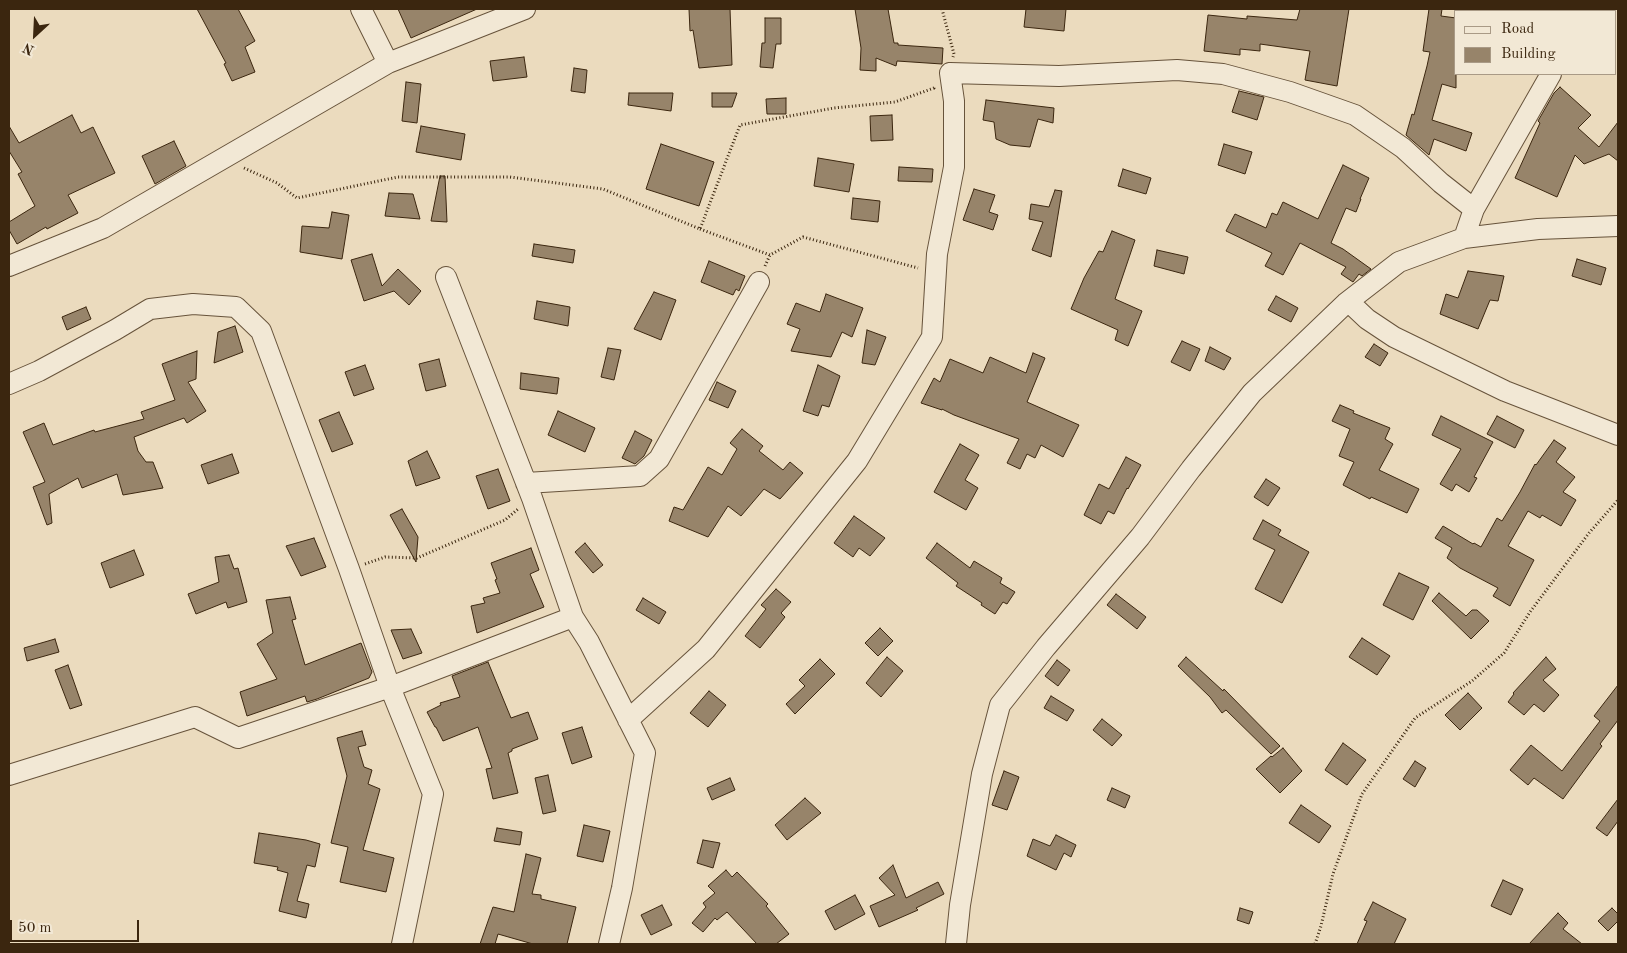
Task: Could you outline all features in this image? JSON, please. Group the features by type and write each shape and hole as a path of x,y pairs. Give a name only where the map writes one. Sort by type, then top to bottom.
{"street":[{"path":"361,9 388,63"},
{"path":"9,266 103,228 388,63 525,9"},
{"path":"628,720 706,650 857,461 932,337 937,254 954,167 954,101 950,73 1059,76 1177,70 1222,74 1290,92 1355,114 1403,148 1441,183 1474,209"},
{"path":"1464,238 1474,209 1550,75"},
{"path":"956,944 960,905 982,774 1000,705 1046,647 1140,537 1252,393 1349,302 1399,262 1464,238 1538,229 1618,226"},
{"path":"446,277 529,490 573,616 589,642 645,753 622,888 609,944"},
{"path":"529,490 640,476 659,459 759,282"},
{"path":"1349,302 1367,319 1394,337 1505,391 1618,436"},
{"path":"9,384 39,371 150,309 193,304 236,307 261,331 350,569 390,687 433,794 402,944"},
{"path":"9,775 195,717 238,738 390,687 573,616"}],"path":[{"path":"700,229 740,125 834,108 895,102 934,88 936,83 950,73 954,54 942,9"},
{"path":"223,158 277,183 297,198 398,177 510,177 603,189 700,229 770,255 804,236 936,273"},
{"path":"350,569 385,557 417,558 505,520 529,490"},
{"path":"1315,944 1333,874 1362,794 1415,718 1472,681 1504,653 1530,612 1589,533 1618,500"}],"building":[{"path":"197,9 238,9 255,41 245,47 255,72 232,81 224,64 226,63"},
{"path":"398,9 477,9 411,38"},
{"path":"689,9 730,9 732,65 699,68 693,30 690,31"},
{"path":"855,9 888,9 894,43 898,43 898,45 943,48 942,64 897,61 896,66 876,58 876,71 860,70 861,48"},
{"path":"1026,9 1066,9 1064,31 1024,27"},
{"path":"1300,9 1349,9 1337,86 1305,80 1310,51 1260,44 1260,51 1240,49 1240,55 1204,51 1208,15 1247,19 1247,16 1297,20"},
{"path":"1429,9 1442,9 1441,16 1454,18 1454,75 1456,75 1456,88 1442,84 1432,120 1472,133 1466,151 1434,139 1429,155 1406,135 1412,114 1414,115 1430,52 1423,51"},
{"path":"765,18 781,18 781,44 776,44 773,68 760,67 762,43 765,43"},
{"path":"524,57 527,77 493,81 490,61"},
{"path":"574,68 587,70 585,93 571,91"},
{"path":"406,82 421,84 417,123 402,121"},
{"path":"1560,87 1591,115 1578,128 1599,147 1618,122 1618,161 1609,154 1584,164 1575,155 1557,197 1515,178 1540,123 1538,121 1554,93"},
{"path":"1239,91 1264,97 1257,120 1232,112"},
{"path":"629,93 673,93 671,111 628,105"},
{"path":"712,93 737,93 732,107 712,107"},
{"path":"786,98 786,114 767,114 766,99"},
{"path":"986,100 1054,108 1053,123 1038,119 1030,147 1010,145 996,139 994,122 983,120"},
{"path":"72,115 81,133 93,127 115,173 68,195 78,213 47,229 46,227 17,244 9,230 9,222 35,206 18,174 22,172 9,151 9,126 19,143"},
{"path":"892,115 893,140 871,141 870,116"},
{"path":"421,126 465,134 461,160 416,152"},
{"path":"174,141 186,166 155,184 142,156"},
{"path":"661,144 714,162 699,206 646,189"},
{"path":"1224,144 1252,152 1245,174 1218,165"},
{"path":"818,158 854,164 849,192 814,186"},
{"path":"1343,165 1369,178 1356,212 1346,208 1331,243 1343,249 1371,269 1362,276 1359,274 1353,282 1341,274 1346,267 1300,243 1283,275 1265,266 1272,253 1226,231 1235,214 1266,228 1272,213 1277,215 1283,202 1318,219"},
{"path":"899,167 933,169 932,182 898,181"},
{"path":"1123,169 1151,178 1146,194 1118,186"},
{"path":"440,176 445,176 447,222 431,221"},
{"path":"974,189 995,195 989,212 998,215 993,230 963,220"},
{"path":"1055,190 1062,191 1051,257 1032,250 1043,222 1029,219 1031,204 1049,207"},
{"path":"389,193 413,194 420,219 385,216"},
{"path":"853,198 880,201 878,222 851,219"},
{"path":"332,212 349,215 342,259 300,252 302,226 329,228"},
{"path":"1112,231 1135,240 1115,299 1142,311 1128,346 1115,340 1118,330 1071,309 1084,278 1099,251 1103,252"},
{"path":"534,244 575,250 573,263 532,256"},
{"path":"1157,250 1188,257 1184,274 1154,266"},
{"path":"372,254 382,286 398,269 421,291 409,305 394,291 364,301 351,260"},
{"path":"1577,259 1606,268 1601,285 1572,276"},
{"path":"709,261 745,276 739,291 736,289 733,295 701,282"},
{"path":"1468,271 1504,276 1498,301 1490,300 1478,329 1440,314 1446,294 1458,298"},
{"path":"654,292 676,300 661,340 634,329"},
{"path":"826,294 863,308 852,337 842,332 831,357 791,351 800,329 787,324 796,303 820,312"},
{"path":"1276,296 1298,308 1291,322 1268,310"},
{"path":"537,301 570,307 568,326 534,319"},
{"path":"86,307 91,319 67,330 62,317"},
{"path":"235,326 243,352 214,363 218,332"},
{"path":"867,330 886,337 875,365 862,363"},
{"path":"1182,341 1200,349 1190,371 1171,362"},
{"path":"1374,344 1388,353 1380,366 1365,357"},
{"path":"1210,347 1231,358 1224,370 1205,361"},
{"path":"608,348 621,350 614,380 601,377"},
{"path":"197,351 196,379 188,382 206,411 187,423 184,418 134,437 138,451 146,462 153,462 163,488 123,495 117,474 82,488 78,478 49,494 52,523 47,525 33,487 45,482 23,432 44,423 53,445 94,430 95,432 144,419 141,412 175,400 162,364"},
{"path":"1033,353 1045,358 1027,402 1079,425 1063,457 1041,445 1035,458 1027,454 1020,469 1007,463 1019,439 942,409 921,403 934,378 940,382 950,359 983,373 990,357 1026,373"},
{"path":"439,359 446,386 426,391 419,364"},
{"path":"365,365 374,389 354,396 345,372"},
{"path":"818,365 840,376 829,407 822,405 818,416 803,411"},
{"path":"521,373 559,378 557,394 520,389"},
{"path":"717,382 736,391 728,408 709,400"},
{"path":"1340,405 1354,411 1353,413 1390,428 1385,439 1393,444 1379,470 1419,489 1407,513 1371,497 1370,499 1343,485 1354,462 1339,456 1350,429 1332,421"},
{"path":"558,411 595,428 585,452 548,435"},
{"path":"339,412 353,444 332,452 319,420"},
{"path":"1441,416 1493,442 1474,477 1477,478 1469,492 1456,484 1452,491 1440,484 1461,449 1432,435"},
{"path":"1497,416 1524,430 1515,448 1487,434"},
{"path":"742,429 763,446 759,451 783,470 790,462 803,473 780,499 764,489 741,516 728,506 708,537 669,521 674,507 683,510 708,467 722,475 737,449 730,443"},
{"path":"635,431 652,440 644,456 635,464 622,458"},
{"path":"1554,440 1566,448 1556,462 1575,477 1563,492 1576,500 1561,526 1542,515 1540,518 1528,511 1508,546 1534,560 1510,606 1493,596 1498,588 1460,568 1447,558 1452,548 1435,538 1443,526 1481,547 1497,518 1502,521 1535,464"},
{"path":"960,444 979,455 965,480 978,488 966,510 934,492"},
{"path":"427,451 440,478 416,486 408,461"},
{"path":"232,454 239,473 208,484 201,465"},
{"path":"1126,457 1141,465 1114,514 1108,511 1101,524 1084,515 1099,484 1109,489"},
{"path":"498,469 510,501 488,509 476,476"},
{"path":"1266,479 1280,488 1268,506 1254,497"},
{"path":"402,509 418,537 416,562 390,515"},
{"path":"854,516 885,538 870,556 859,548 853,557 834,543"},
{"path":"1263,520 1281,530 1278,535 1309,552 1282,603 1255,589 1275,550 1253,539"},
{"path":"314,538 326,567 301,576 286,546"},
{"path":"585,543 603,565 593,573 575,552"},
{"path":"937,543 970,568 974,561 1002,578 1000,583 1015,592 1007,604 1003,602 995,614 956,586 958,583 926,558"},
{"path":"531,548 539,570 530,574 544,607 477,633 471,606 485,603 483,598 500,593 491,563"},
{"path":"134,550 144,575 110,588 101,563"},
{"path":"229,555 234,569 238,568 247,602 228,608 226,602 196,614 188,594 219,582 215,557"},
{"path":"1399,573 1429,587 1413,620 1383,605"},
{"path":"776,589 791,602 781,613 785,617 760,648 745,636 766,609 761,605"},
{"path":"1439,593 1466,616 1472,610 1477,610 1489,621 1471,639 1432,601"},
{"path":"1116,594 1146,617 1137,629 1107,605"},
{"path":"290,597 296,619 292,620 305,665 361,643 372,672 369,678 317,699 307,702 305,696 247,716 240,692 277,679 257,644 273,633 266,600"},
{"path":"643,598 666,612 659,624 636,610"},
{"path":"880,628 893,641 878,656 865,643"},
{"path":"411,629 422,653 403,659 391,630"},
{"path":"1362,638 1390,656 1377,675 1349,657"},
{"path":"55,639 59,652 27,661 24,648"},
{"path":"887,657 903,671 881,697 866,683"},
{"path":"1186,657 1223,691 1224,689 1280,746 1271,754 1226,710 1222,713 1210,697 1178,666"},
{"path":"1546,657 1556,669 1543,680 1559,695 1544,712 1534,704 1524,715 1508,702 1513,693"},
{"path":"820,659 835,674 795,714 786,704 805,686 799,680"},
{"path":"1057,660 1070,670 1058,686 1045,676"},
{"path":"488,662 511,718 528,712 538,739 512,749 508,753 518,793 493,799 486,769 492,768 478,727 443,741 427,712 441,705 440,703 460,697 452,676"},
{"path":"68,665 82,705 70,709 55,670"},
{"path":"1618,685 1618,720 1600,744 1602,746 1563,799 1534,778 1528,785 1510,770 1531,745 1562,771 1600,721 1594,716"},
{"path":"709,691 726,705 708,727 690,713"},
{"path":"1468,693 1482,708 1460,730 1445,715"},
{"path":"1051,696 1074,710 1067,721 1044,708"},
{"path":"1102,719 1122,735 1112,746 1093,730"},
{"path":"582,727 592,757 572,764 562,733"},
{"path":"362,731 366,745 358,747 364,767 372,770 368,784 380,789 363,850 394,858 386,892 340,882 348,847 331,843 347,776 337,738"},
{"path":"1343,743 1366,760 1347,785 1325,770"},
{"path":"1283,748 1302,771 1280,793 1256,769"},
{"path":"1415,761 1426,768 1415,787 1403,779"},
{"path":"1004,771 1019,777 1007,810 992,805"},
{"path":"548,775 556,811 543,814 535,778"},
{"path":"730,778 735,790 712,800 707,788"},
{"path":"1112,788 1130,796 1125,808 1107,800"},
{"path":"805,798 821,813 787,840 775,825"},
{"path":"1618,799 1618,821 1607,836 1596,828"},
{"path":"1301,805 1331,826 1319,843 1289,823"},
{"path":"584,825 610,831 603,862 577,856"},
{"path":"497,828 522,832 520,845 494,841"},
{"path":"259,833 320,844 315,867 307,865 297,901 309,904 306,918 279,911 288,873 277,870 278,867 254,863"},
{"path":"1056,835 1076,845 1071,857 1064,853 1056,870 1027,856 1033,839 1050,846"},
{"path":"703,840 720,843 713,868 697,863"},
{"path":"526,854 541,858 532,894 541,895 541,899 576,907 567,944 533,944 498,934 495,944 480,944 493,907 514,912"},
{"path":"893,865 906,898 938,882 944,894 916,908 918,910 879,927 870,906 895,895 879,878"},
{"path":"726,870 732,877 737,872 768,904 766,906 789,934 776,944 757,944 727,912 717,920 715,918 703,932 692,923 706,907 703,903 715,893 708,886"},
{"path":"1503,880 1523,889 1511,915 1491,906"},
{"path":"855,895 865,914 835,930 825,911"},
{"path":"1373,902 1406,919 1394,944 1357,944 1367,921 1364,920"},
{"path":"662,905 672,925 651,935 641,915"},
{"path":"1240,908 1253,912 1249,924 1237,920"},
{"path":"1612,908 1618,914 1618,921 1608,931 1598,921"},
{"path":"1558,913 1568,923 1563,929 1582,944 1529,944"}]}
